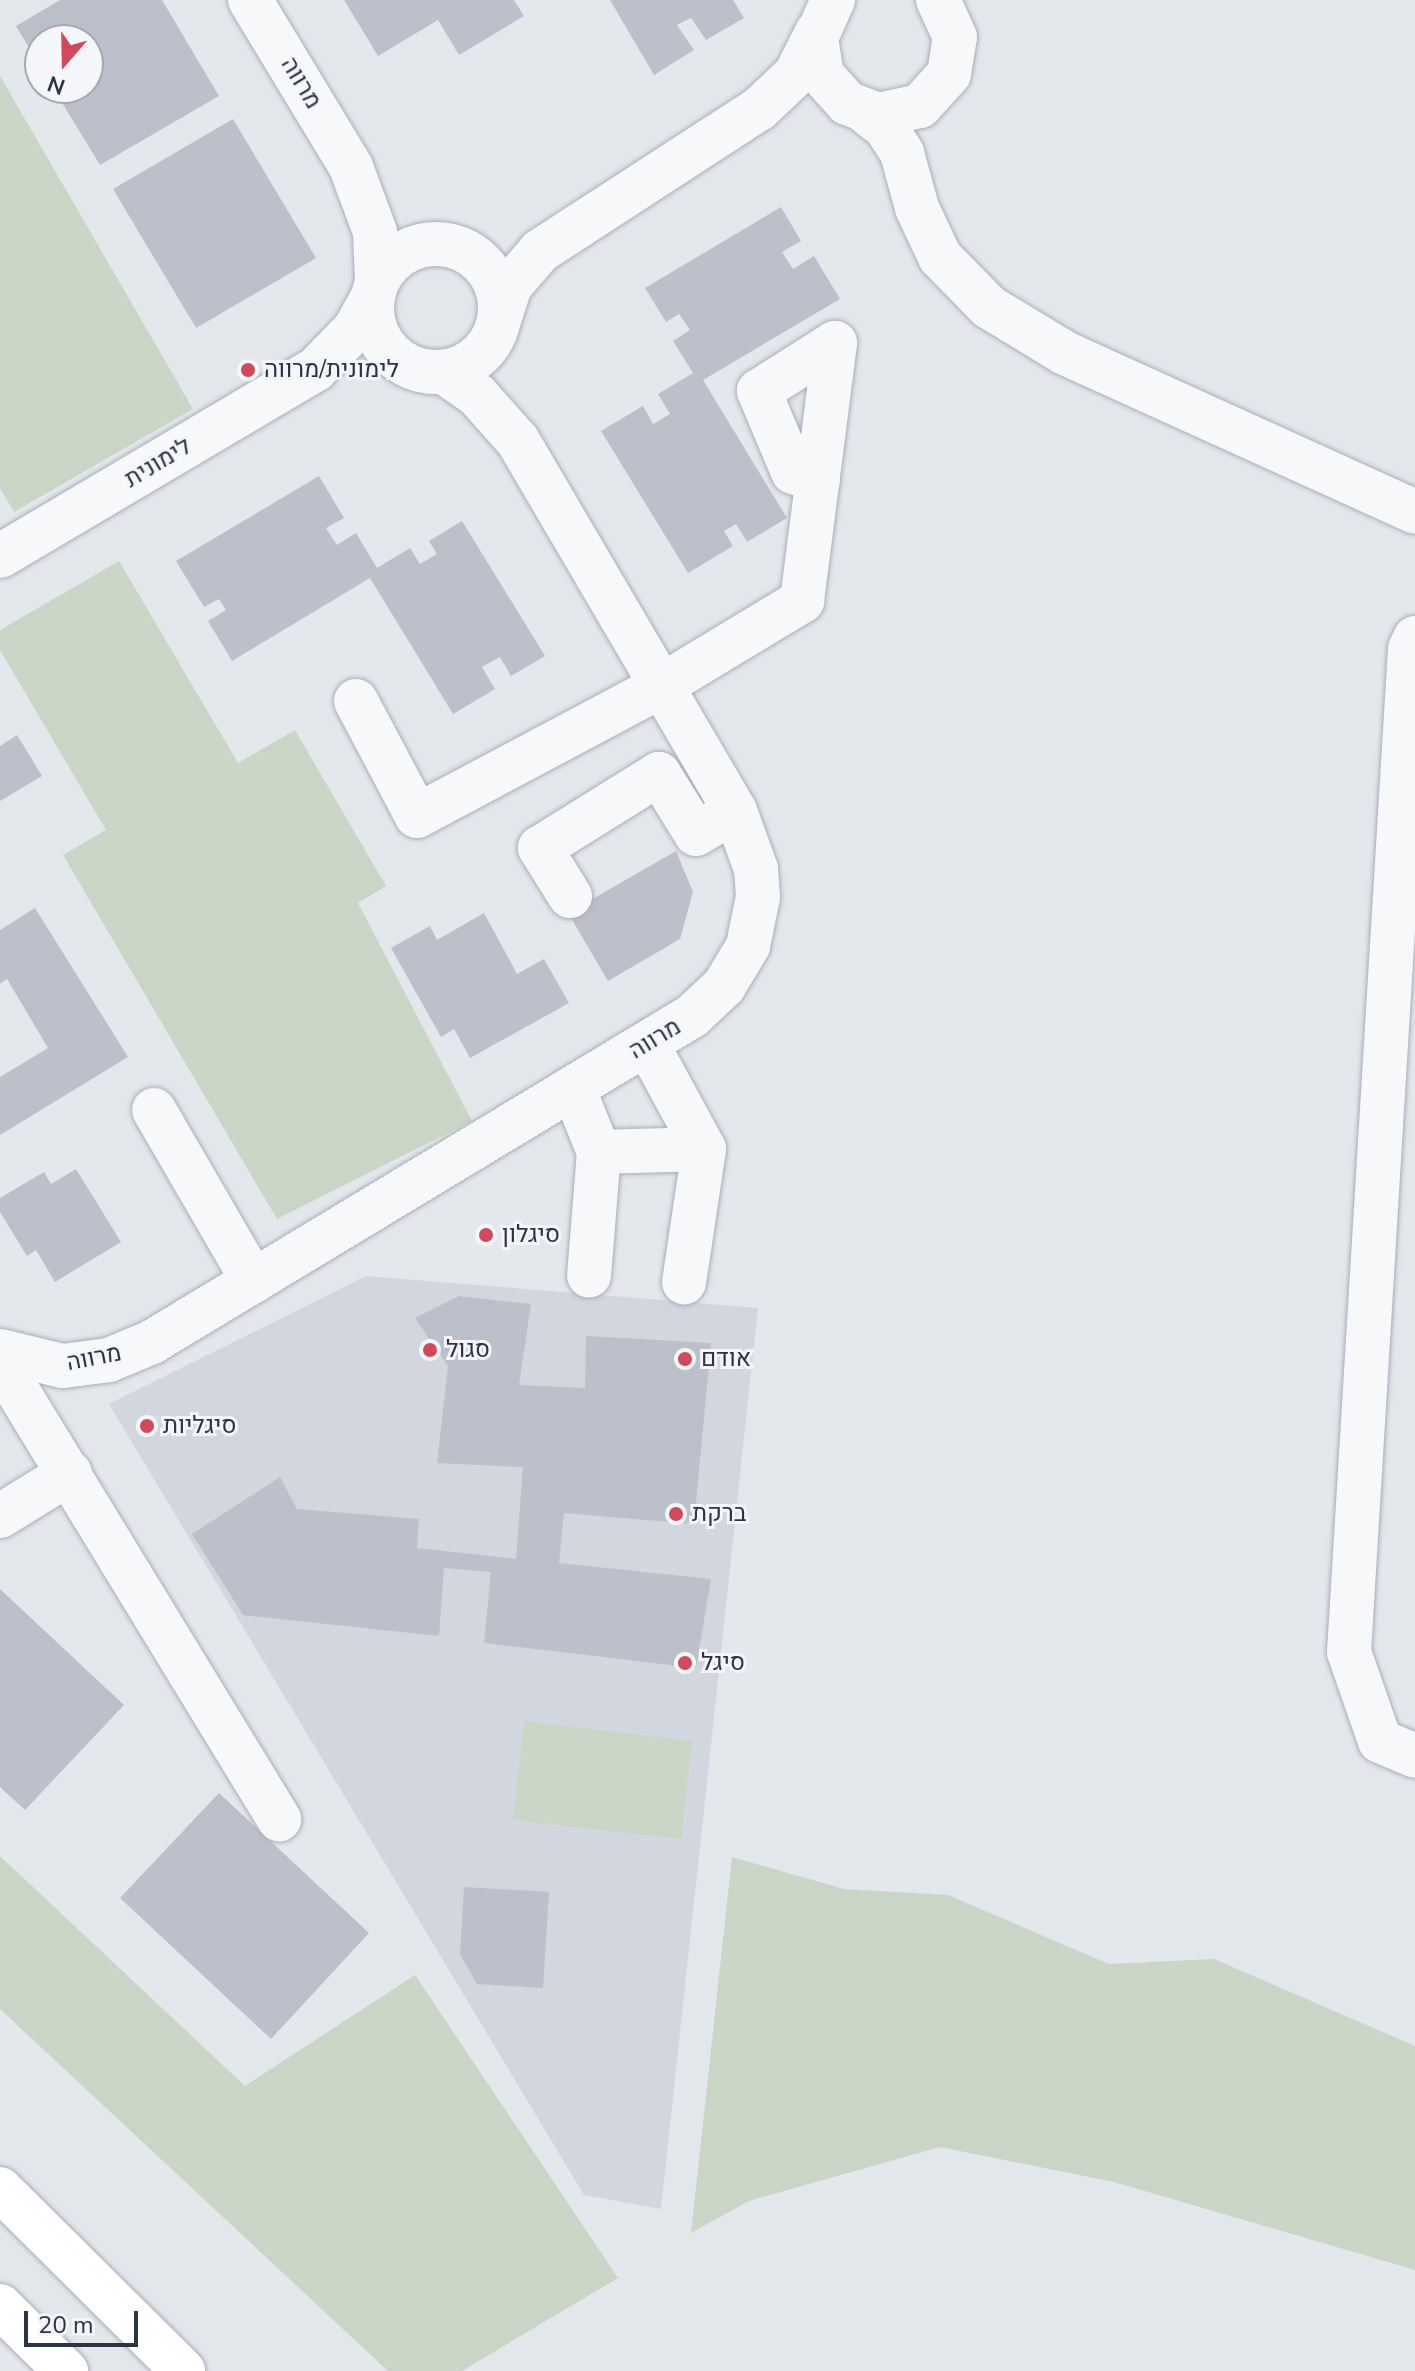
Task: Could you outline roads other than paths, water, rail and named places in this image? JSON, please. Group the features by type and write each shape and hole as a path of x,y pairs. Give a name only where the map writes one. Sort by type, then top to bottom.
{"highway":[{"path":"0,2189 183,2371"},
{"path":"0,2306 66,2371"}],"street":[{"name":"מרווה","path":"250,0 351,167 375,232 375,289"},
{"path":"909,176 921,126 953,64 955,42 938,0"},
{"path":"565,232 505,247 453,246 409,250 388,264 375,289 379,340 424,368 472,362 498,325 515,278 565,232 759,109 796,74 823,14"},
{"path":"823,14 822,75 894,139 940,257 971,293 1007,320 1065,353 1415,512"},
{"path":"759,109 812,101 859,109 905,112 940,89"},
{"name":"מרווה","path":"351,167 401,220 453,246"},
{"path":"453,246 492,277 500,300 498,325"},
{"name":"לימונית","path":"0,556 316,369 355,329 375,289"},
{"name":"מרווה","path":"498,325 501,375 517,440"},
{"name":"לימונית","path":"316,369 366,359 424,368"},
{"name":"מרווה","path":"15,1356 86,1364 131,1352 647,1044 708,1003 748,946 758,897 756,869 735,811 517,440 477,395 424,368"},
{"path":"356,701 417,816 661,686 802,601 818,480"},
{"path":"1415,638 1410,649 1349,1652 1380,1741 1415,1756"},
{"path":"570,896 540,848 659,774 696,834 735,811"},
{"path":"647,1044 704,1149 684,1283"},
{"path":"573,1088 599,1152 589,1276"},
{"path":"154,1110 253,1281"},
{"path":"599,1152 704,1149"},
{"path":"15,1356 14,1385 279,1819"},
{"path":"0,1516 70,1473"}],"place":[{"name":"לימונית/מרווה","path":"248,370"},
{"name":"סיגלון","path":"486,1235"},
{"name":"סגול","path":"430,1350"},
{"name":"אודם","path":"685,1359"},
{"name":"סיגליות","path":"147,1426"},
{"name":"ברקת","path":"676,1514"},
{"name":"סיגל","path":"685,1663"}]}
